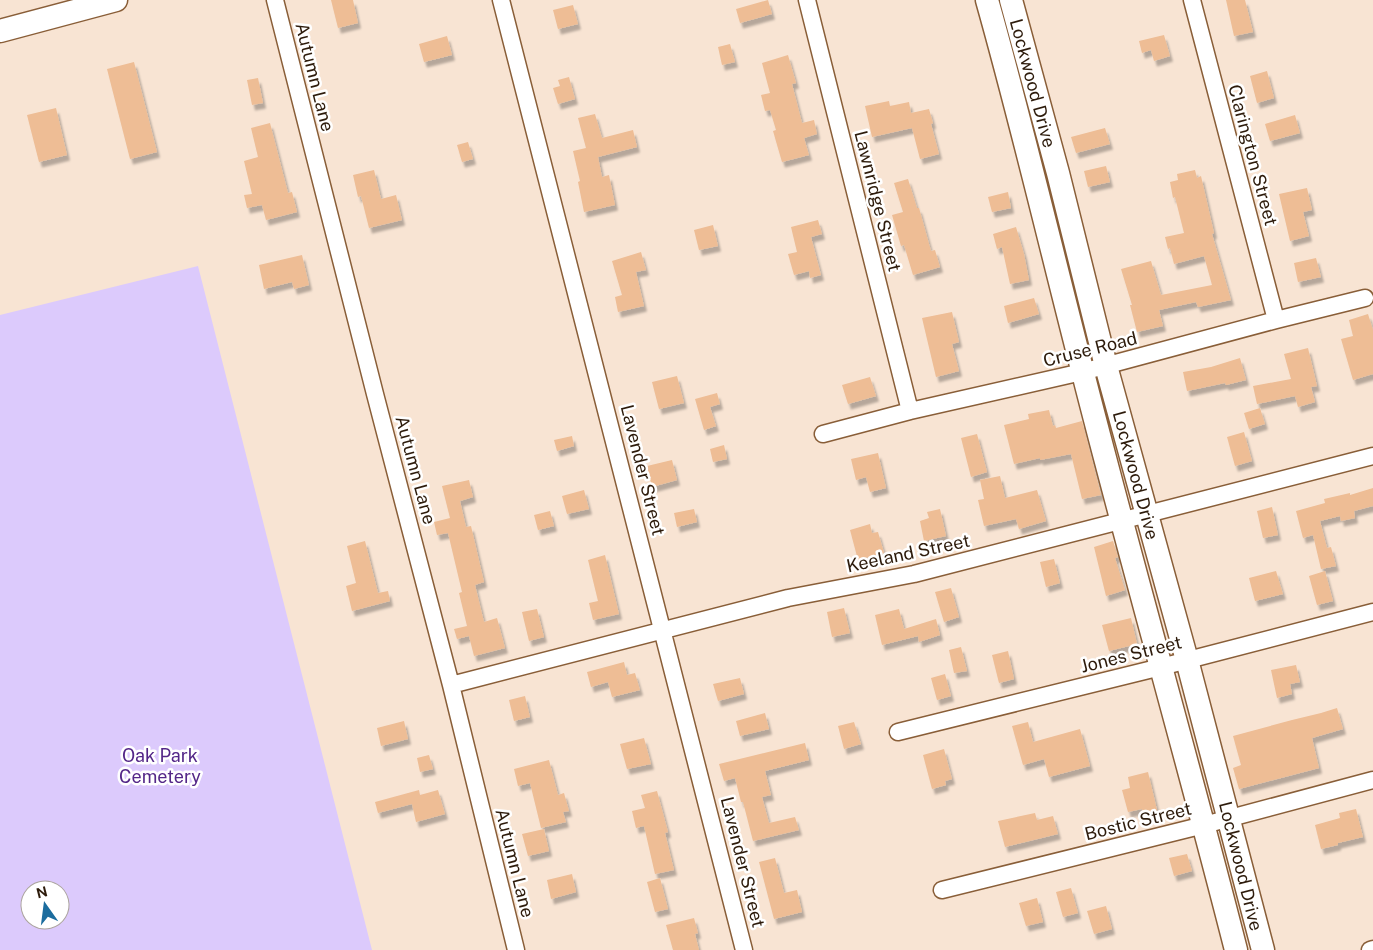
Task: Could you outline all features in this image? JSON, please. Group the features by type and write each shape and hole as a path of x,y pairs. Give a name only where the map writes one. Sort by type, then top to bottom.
{"main road":[{"path":"0,31 116,0"},
{"name":"Lockwood Drive","path":"987,0 1012,87 1082,372 1236,950"},
{"name":"Lockwood Drive","path":"1011,0 1058,173 1106,366 1187,660 1263,950"}],"street":[{"name":"Autumn Lane","path":"275,0 451,685 516,950"},
{"name":"Lavender Street","path":"502,0 744,950"},
{"name":"Lawnridge Street","path":"807,0 910,411"},
{"name":"Clarington Street","path":"1192,0 1276,320"},
{"name":"Cruse Road","path":"823,434 910,411 1106,366 1365,298"},
{"name":"Keeland Street","path":"451,685 788,598 914,574 1373,456"},
{"name":"Jones Street","path":"898,732 1373,612"},
{"name":"Bostic Street","path":"942,890 1229,819 1373,780"}],"green space":[{"name":"Oak Park Cemetery","path":"198,266 372,950 0,950 0,315"}],"building":[{"path":"331,0 353,0 358,23 338,28"},
{"path":"768,0 772,14 740,23 736,9"},
{"path":"1226,0 1245,0 1253,32 1234,36"},
{"path":"573,5 578,24 558,29 553,10"},
{"path":"1164,35 1170,56 1154,61 1151,50 1142,53 1139,41"},
{"path":"447,36 452,55 424,62 419,44"},
{"path":"730,44 735,62 722,65 718,47"},
{"path":"788,55 796,83 792,84 802,123 814,120 817,134 804,138 809,155 782,162 773,131 776,130 770,110 765,111 761,95 770,93 762,63"},
{"path":"134,62 157,152 130,159 107,69"},
{"path":"1267,71 1274,98 1257,103 1250,76"},
{"path":"569,77 575,99 558,104 553,88 560,86 558,80"},
{"path":"258,78 263,103 252,105 247,80"},
{"path":"889,101 890,106 909,102 911,113 929,109 939,154 920,159 912,128 872,137 865,106"},
{"path":"56,108 67,155 39,162 27,115"},
{"path":"595,114 602,138 633,130 637,147 598,157 602,177 609,175 615,205 584,212 578,182 580,181 573,151 586,148 578,118"},
{"path":"1295,115 1300,133 1270,141 1265,124"},
{"path":"270,123 288,193 292,192 297,212 266,220 262,205 247,208 244,195 252,194 244,161 258,157 251,128"},
{"path":"1105,128 1110,144 1076,153 1071,137"},
{"path":"468,142 473,159 462,162 457,145"},
{"path":"1106,166 1110,182 1088,187 1084,171"},
{"path":"374,170 381,199 396,195 402,220 369,228 361,196 358,197 353,175"},
{"path":"1195,170 1197,178 1201,176 1214,233 1212,234 1231,300 1198,307 1196,302 1159,310 1163,326 1137,332 1130,305 1132,305 1121,269 1151,261 1161,295 1212,285 1204,256 1174,264 1165,237 1184,233 1170,182 1178,180 1177,174"},
{"path":"908,179 917,208 919,208 931,251 935,250 940,267 913,275 904,245 901,246 892,215 903,212 894,183"},
{"path":"1307,188 1312,210 1303,212 1309,236 1290,241 1279,194"},
{"path":"1008,192 1011,208 992,212 988,197"},
{"path":"818,220 822,234 811,237 821,275 810,278 809,271 794,275 788,254 797,252 791,227"},
{"path":"713,225 718,246 699,250 694,230"},
{"path":"1016,227 1029,280 1010,284 1002,247 997,249 993,234"},
{"path":"641,252 646,270 636,272 644,306 618,312 615,297 622,295 612,261"},
{"path":"302,255 309,285 294,289 292,282 264,289 259,265"},
{"path":"1316,258 1321,277 1298,282 1294,263"},
{"path":"1034,298 1039,314 1008,323 1004,306"},
{"path":"952,312 959,342 952,344 959,371 936,377 922,318"},
{"path":"1368,314 1373,330 1373,374 1353,380 1341,339 1353,336 1349,320"},
{"path":"1308,348 1317,386 1311,387 1315,402 1298,407 1295,396 1257,404 1253,386 1291,379 1284,354"},
{"path":"1240,358 1246,380 1187,391 1183,372 1211,367"},
{"path":"677,376 684,403 659,409 652,382"},
{"path":"870,377 876,396 848,404 842,385"},
{"path":"717,393 720,404 710,407 716,426 704,430 695,399"},
{"path":"1260,408 1265,424 1249,429 1244,413"},
{"path":"1049,410 1053,426 1055,425 1056,428 1082,421 1101,495 1082,499 1071,454 1014,464 1004,425 1029,419 1028,414"},
{"path":"1244,432 1252,461 1235,466 1227,437"},
{"path":"977,434 987,472 971,477 961,438"},
{"path":"572,436 574,446 557,451 554,440"},
{"path":"724,445 727,459 713,462 710,449"},
{"path":"878,453 886,488 870,492 866,477 856,480 851,459"},
{"path":"672,460 677,480 652,487 647,466"},
{"path":"1000,476 1005,498 1037,490 1046,521 1019,529 1016,519 984,526 978,500 984,499 980,480"},
{"path":"469,480 473,497 460,501 466,527 471,526 484,582 475,585 484,622 497,618 505,648 474,656 469,636 457,639 454,629 467,626 459,593 462,592 448,533 437,535 434,522 450,518 442,486"},
{"path":"1373,488 1373,506 1354,511 1355,518 1341,521 1340,516 1320,521 1327,548 1331,547 1336,566 1321,569 1313,535 1303,538 1296,511 1325,503 1324,499 1350,493 1350,495"},
{"path":"584,490 589,509 567,514 562,496"},
{"path":"1272,507 1278,535 1263,538 1257,511"},
{"path":"694,509 697,522 677,527 674,513"},
{"path":"940,509 946,536 924,541 920,521 929,518 927,512"},
{"path":"550,511 554,526 538,530 534,515"},
{"path":"870,524 872,533 878,532 884,553 858,560 850,530"},
{"path":"365,541 378,593 388,591 390,601 352,611 346,586 356,583 347,546"},
{"path":"1113,541 1118,557 1115,558 1125,590 1106,596 1094,547"},
{"path":"605,555 619,614 593,620 589,603 598,601 588,560"},
{"path":"1054,559 1060,583 1046,587 1040,562"},
{"path":"1276,571 1283,594 1255,601 1249,578"},
{"path":"1325,571 1333,601 1317,605 1309,576"},
{"path":"951,588 959,617 944,622 935,592"},
{"path":"844,608 850,633 832,637 827,612"},
{"path":"537,609 544,637 529,641 522,612"},
{"path":"899,609 904,629 936,619 940,635 919,642 918,636 882,645 875,615"},
{"path":"1131,618 1137,644 1109,651 1102,625"},
{"path":"961,647 967,671 954,673 949,650"},
{"path":"1008,651 1014,679 999,683 992,655"},
{"path":"624,662 627,675 635,673 640,690 612,697 608,682 591,687 587,672"},
{"path":"1296,665 1300,682 1290,684 1292,694 1277,698 1271,670"},
{"path":"945,674 951,696 937,700 931,678"},
{"path":"740,678 744,694 718,701 713,684"},
{"path":"525,696 530,717 514,721 509,700"},
{"path":"1337,708 1343,729 1312,738 1319,768 1239,789 1233,768 1241,765 1233,736"},
{"path":"765,713 769,729 740,736 736,721"},
{"path":"404,721 408,739 381,746 377,728"},
{"path":"854,722 861,744 844,749 838,726"},
{"path":"1028,722 1033,742 1080,729 1090,766 1049,777 1044,759 1023,765 1012,726"},
{"path":"644,738 651,764 627,769 620,744"},
{"path":"805,743 809,760 765,771 771,795 762,797 769,823 795,817 799,830 753,841 735,778 724,781 719,764"},
{"path":"944,749 952,779 945,781 946,785 932,789 923,755"},
{"path":"429,755 433,769 420,772 417,758"},
{"path":"549,760 558,795 564,793 569,811 563,812 566,822 541,828 530,783 518,786 514,769"},
{"path":"1148,772 1157,810 1143,814 1142,809 1128,812 1122,790 1130,788 1128,777"},
{"path":"419,790 420,795 438,790 445,814 416,822 412,804 378,813 375,802"},
{"path":"657,791 668,832 665,833 674,870 655,874 644,826 636,828 632,811 645,808 641,795"},
{"path":"1356,809 1363,837 1321,849 1315,825 1340,818 1339,813"},
{"path":"1035,813 1037,820 1053,816 1058,834 1005,847 998,821"},
{"path":"544,829 549,851 528,856 522,834"},
{"path":"1187,854 1192,871 1174,876 1169,858"},
{"path":"775,858 784,893 797,890 802,912 774,919 759,862"},
{"path":"572,874 576,892 551,899 547,880"},
{"path":"660,878 668,909 655,912 647,882"},
{"path":"1071,888 1078,913 1063,917 1056,892"},
{"path":"1037,898 1043,922 1026,926 1019,903"},
{"path":"1106,906 1112,929 1094,934 1087,911"},
{"path":"694,918 698,933 695,934 699,950 673,950 666,925"}]}
